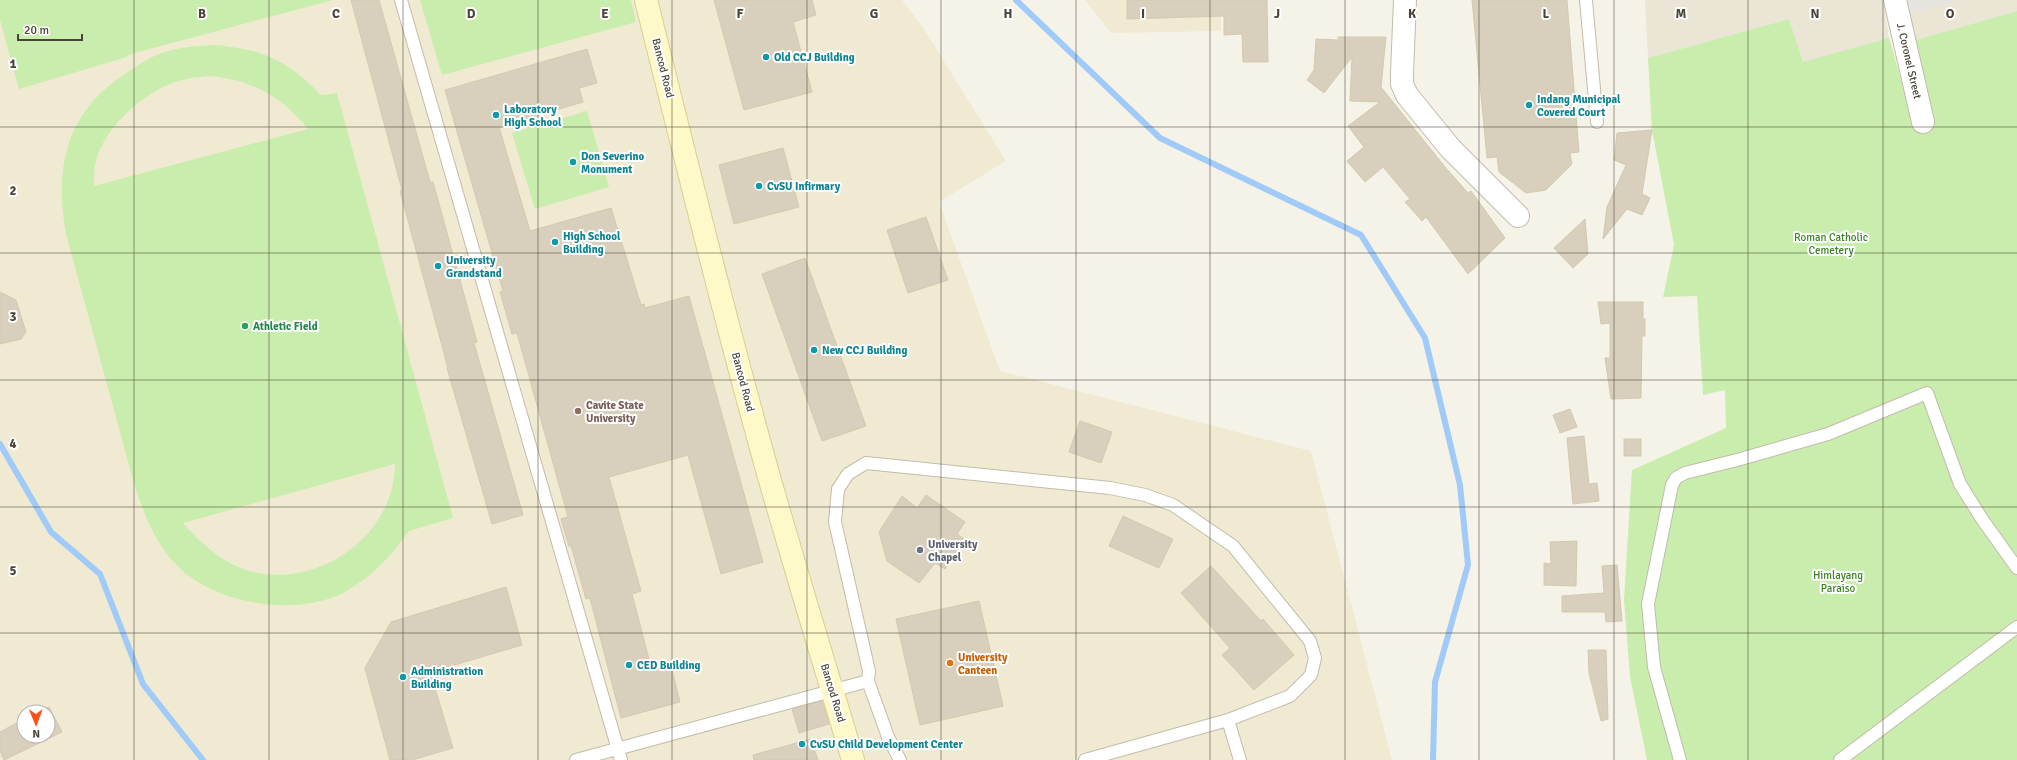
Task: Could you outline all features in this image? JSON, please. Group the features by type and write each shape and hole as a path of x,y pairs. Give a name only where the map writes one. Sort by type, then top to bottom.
{"street":[{"name":"Bancod Road","path":"646,0 704,234 742,378 773,490 853,760"},
{"path":"1405,0 1402,84 1407,95 1450,148 1518,216"},
{"name":"J. Coronel Street","path":"1895,0 1923,122"}],"lane":[{"path":"401,0 620,755"},
{"path":"1586,0 1597,122"},
{"path":"1680,760 1654,667 1648,604 1672,486 1676,478 1684,473 1737,460 1828,434 1928,393 1960,484 1982,519 2017,568"},
{"path":"900,760 888,737 868,681 869,672 835,522 838,489 848,474 866,463 1110,488 1145,495 1173,504 1233,546 1310,641 1315,658 1311,676 1290,696 1228,720 1085,760"},
{"path":"1840,760 2017,627"},
{"path":"580,760 620,755 868,681"},
{"path":"1228,720 1240,760"}],"shaded area":[{"name":"Cavite State University","path":"0,0 902,0 924,29 1006,161 939,202 1000,371 1311,451 1392,760 0,760"},
{"path":"1085,0 1221,0 1221,31 1111,33"},
{"path":"1645,0 1883,0 1889,38 1803,63 1789,19 1648,58"},
{"path":"1899,0 1952,0 1953,2 1903,15"},
{"path":"1952,0 2017,0 2017,11 1912,41 1903,15 1952,2"}],"green space":[{"path":"0,0 333,0 127,55 127,57 19,89 0,20"},
{"path":"420,0 631,0 636,22 442,75"},
{"path":"2017,11 2017,760 1647,760 1630,677 1624,600 1632,470 1726,428 1725,390 1703,395 1697,296 1663,297 1674,245 1652,130 1648,58 1789,19 1803,62 1889,38 1914,125 1934,117 1912,41"},
{"name":"Athletic Field","path":"214,45 260,53 273,58 297,73 321,95 337,93 453,518 409,531 388,558 363,580 343,593 325,600 306,604 264,604 243,600 224,594 205,586 189,576 162,547 149,524 135,487 66,234 62,186 64,164 69,144 77,124 89,106 105,89 149,59 171,50","holes":["210,76 239,81 265,92 287,107 308,129 94,186 95,164 101,147 119,121 131,109 158,90 172,83 189,78","395,464 392,489 383,512 369,532 351,549 330,562 307,571 283,575 258,573 236,566 226,561 207,547 183,523"]},
{"path":"587,111 609,187 535,209 512,133"}],"building":[{"path":"351,0 379,0 430,182 433,182 477,342 474,343 523,515 492,524 447,368 400,191 402,190"},
{"name":"Old CCJ Building","path":"714,0 812,0 816,15 793,22 812,92 744,110"},
{"path":"1127,0 1267,0 1268,62 1243,62 1242,34 1224,35 1224,16 1127,19"},
{"name":"Indang Municipal Covered Court","path":"1472,0 1567,0 1579,152 1570,153 1572,164 1546,190 1526,193 1499,172 1497,157 1487,158"},
{"path":"1338,37 1386,37 1381,87 1445,167 1468,193 1471,191 1505,238 1468,274 1426,217 1422,221 1405,202 1410,199 1383,167 1365,182 1347,161 1364,147 1348,126 1380,102 1350,101 1352,57 1324,93 1307,80 1314,70 1316,39 1338,40"},
{"path":"587,49 597,83 579,88 583,102 499,127 530,231 611,208 641,305 644,304 645,308 689,296 763,562 721,574 688,455 609,477 641,591 632,594 651,667 670,662 680,702 621,718 590,598 586,599 571,546 569,546 561,519 568,517 517,333 512,334 500,292 503,291 445,90"},
{"path":"1652,130 1642,194 1650,198 1642,215 1627,209 1603,239 1607,207 1626,165 1614,160 1617,133"},
{"name":"CvSU Infirmary","path":"783,148 799,207 734,224 719,165"},
{"path":"926,217 948,280 908,293 887,230"},
{"path":"1585,219 1588,254 1573,268 1554,248"},
{"name":"New CCJ Building","path":"805,258 866,426 822,441 762,274"},
{"path":"0,292 16,300 26,332 21,339 0,344"},
{"path":"1598,302 1643,302 1645,336 1642,336 1641,398 1611,399 1605,358 1610,358 1610,323 1601,324"},
{"path":"1570,409 1577,427 1560,433 1553,415"},
{"path":"1080,421 1112,432 1101,463 1069,452"},
{"path":"1584,436 1589,484 1597,483 1599,501 1573,504 1567,438"},
{"path":"1624,439 1641,439 1641,456 1624,456"},
{"name":"University Chapel","path":"926,495 965,522 957,534 964,539 945,569 935,563 919,583 887,561 879,532 902,496 917,508"},
{"path":"1123,516 1173,539 1159,568 1109,546"},
{"path":"1577,541 1576,586 1544,585 1544,563 1551,564 1550,542"},
{"path":"1617,565 1622,621 1606,622 1605,612 1562,612 1562,596 1604,593 1602,566"},
{"path":"1211,566 1261,621 1263,619 1294,655 1254,690 1222,655 1230,648 1181,593"},
{"name":"Administration Building","path":"506,587 522,645 441,669 434,685 453,748 412,760 390,760 365,668 391,622"},
{"name":"University Canteen","path":"979,601 1003,706 920,725 896,619"},
{"path":"1588,650 1606,650 1608,719 1601,721 1589,673"},
{"path":"822,701 829,724 799,733 792,709"},
{"path":"56,720 62,732 56,735"},
{"path":"16,723 16,744 37,744 4,760 0,751 0,732"},
{"name":"CvSU Child Development Center","path":"811,739 818,760 754,760 753,755"}],"waterway":[{"path":"1016,0 1160,138 1361,235 1425,338 1460,485 1468,565 1435,682 1433,760"},
{"path":"0,444 51,532 100,574 143,684 203,760"}],"place":[{"name":"Old CCJ Building","path":"766,57"},
{"name":"Indang Municipal Covered Court","path":"1529,105"},
{"name":"Laboratory High School","path":"496,115"},
{"name":"Don Severino Monument","path":"573,162"},
{"name":"CvSU Infirmary","path":"759,186"},
{"name":"High School Building","path":"555,242"},
{"name":"University Grandstand","path":"438,266"},
{"name":"Athletic Field","path":"245,326"},
{"name":"New CCJ Building","path":"814,350"},
{"name":"Cavite State University","path":"578,411"},
{"name":"University Chapel","path":"920,550"},
{"name":"University Canteen","path":"950,663"},
{"name":"CED Building","path":"629,665"},
{"name":"Administration Building","path":"403,677"},
{"name":"CvSU Child Development Center","path":"802,744"}],"park label":[{"name":"Roman Catholic Cemetery","path":"1831,243"},
{"name":"Himlayang Paraiso","path":"1838,581"}]}
